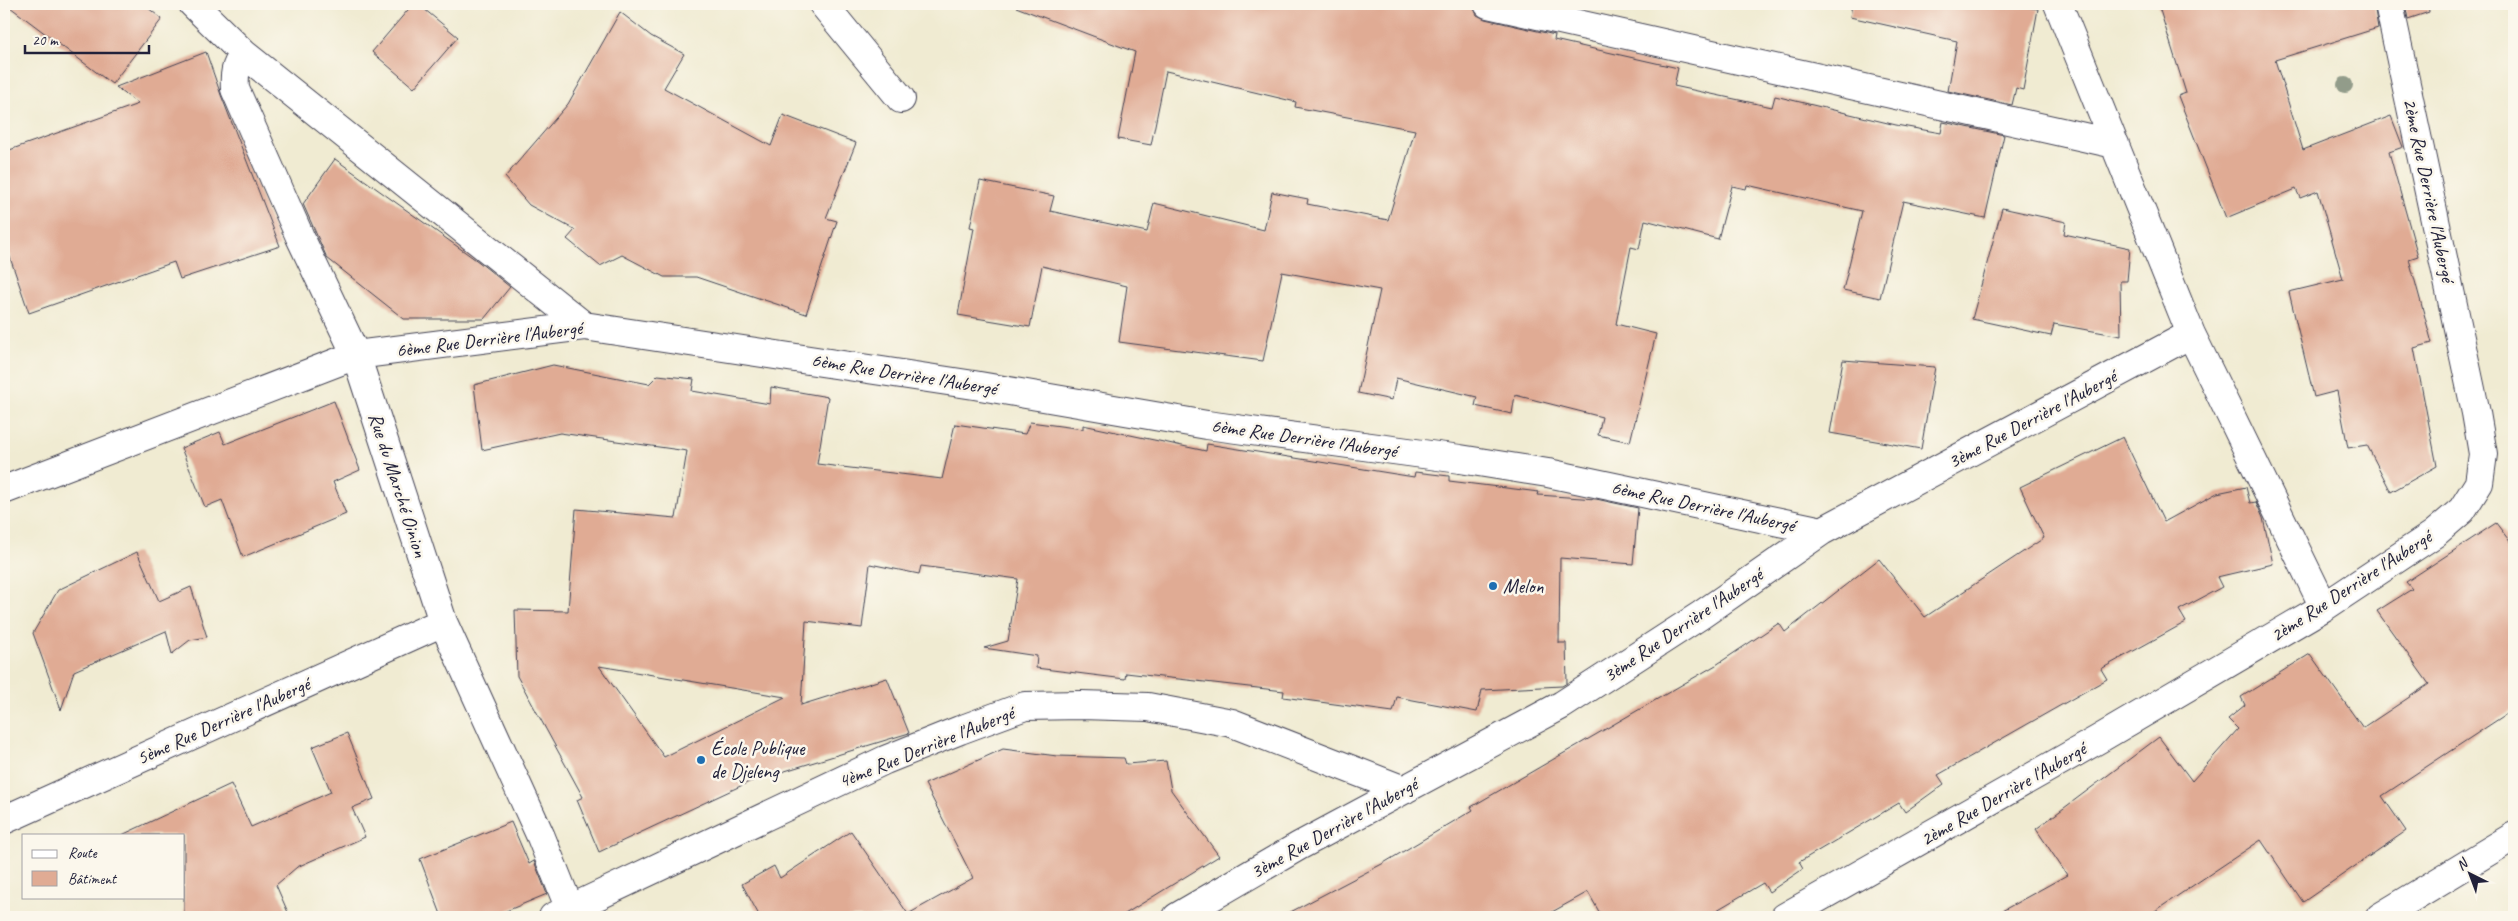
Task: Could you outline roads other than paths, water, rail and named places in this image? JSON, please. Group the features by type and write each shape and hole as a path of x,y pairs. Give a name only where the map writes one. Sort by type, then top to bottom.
{"street":[{"path":"193,4 244,54 584,326"},
{"path":"823,4 901,99"},
{"path":"1488,4 2116,144"},
{"path":"2058,4 2191,334 2324,606"},
{"name":"2ème Rue Derrière l'Aubergé","path":"1785,917 2099,739 2324,606 2434,534 2462,510 2479,483 2482,454 2476,413 2389,4"},
{"name":"Rue du Marché Oinion","path":"244,54 236,64 234,74 235,89 356,355 443,622 541,837 565,915"},
{"name":"6ème Rue Derrière l'Aubergé","path":"4,490 356,355 584,326 974,384 1207,426 1539,471 1822,532"},
{"name":"3ème Rue Derrière l'Aubergé","path":"1177,917 1299,846 1562,705 1701,615 1822,532 2191,334"},
{"name":"5ème Rue Derrière l'Aubergé","path":"4,820 443,622"},
{"name":"4ème Rue Derrière l'Aubergé","path":"565,915 885,760 1025,706 1081,704 1148,707 1232,723 1404,790"},
{"path":"2380,917 2514,836"}],"place":[{"name":"Melon","path":"1493,586"},
{"name":"École Publique de Djeleng","path":"701,760"}]}
